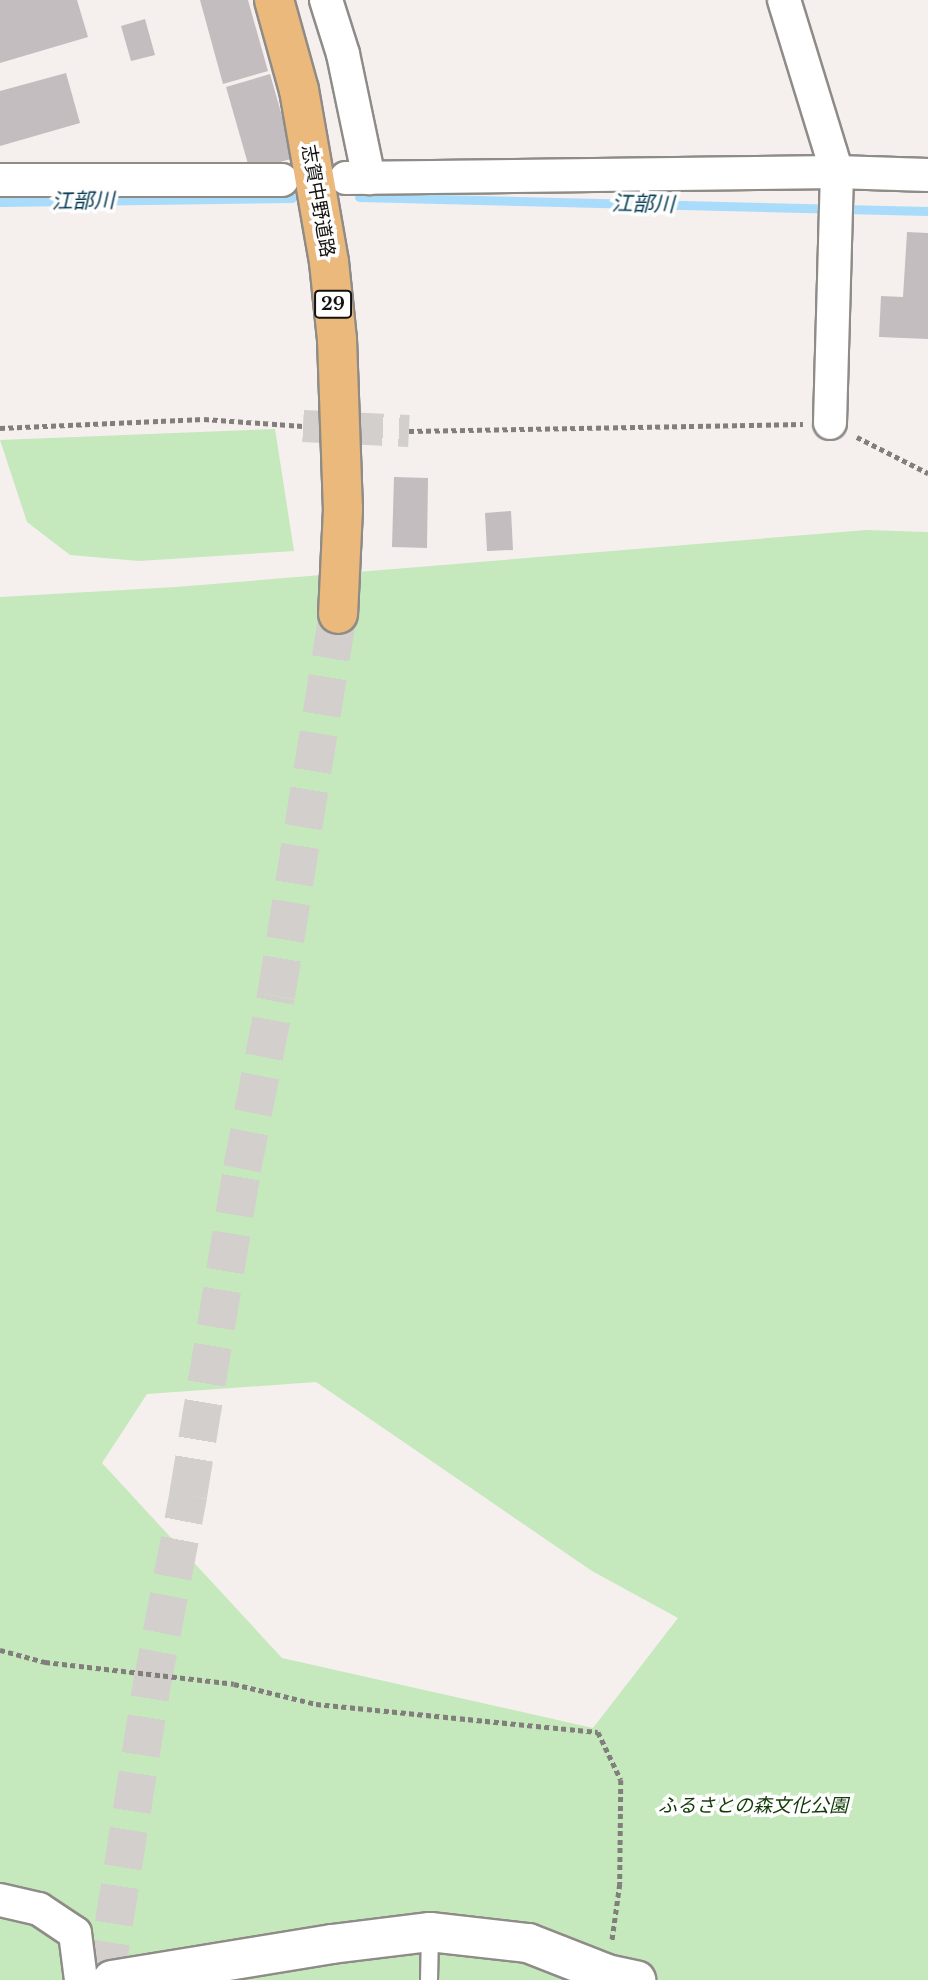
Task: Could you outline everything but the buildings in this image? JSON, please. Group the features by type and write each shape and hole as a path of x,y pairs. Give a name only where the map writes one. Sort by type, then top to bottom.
{"main road":[{"name":"志賀中野道路","path":"274,0 299,90 329,262 337,339 343,509 338,614"}],"street":[{"path":"327,0 343,54 358,178 837,172 928,175"},
{"path":"784,0 837,172 830,423"},
{"path":"0,180 282,180"},
{"path":"0,1900 39,1909 75,1933 81,1980"},
{"path":"112,1980 332,1944 429,1932 528,1943 621,1977"}],"lane":[{"path":"429,1932 429,1980"}],"path":[{"path":"0,428 204,419 303,426"},
{"path":"409,432 830,423 928,473"},
{"path":"0,1650 45,1662 234,1684 316,1704 598,1732 621,1780 621,1977"}],"green space":[{"path":"275,429 294,551 139,561 70,555 27,522 0,440"},
{"name":"ふるさとの森文化公園","path":"866,530 928,532 928,1980 0,1980 0,597 176,587","holes":["316,1382 592,1571 678,1618 593,1728 282,1658 102,1463 147,1394"]}],"waterway":[{"name":"江部川","path":"359,197 928,211"},
{"name":"江部川","path":"0,202 292,198"}],"tunnel":[{"path":"303,426 409,431"},
{"path":"105,1980 151,1689 188,1496 242,1169 276,996 338,614"}]}
